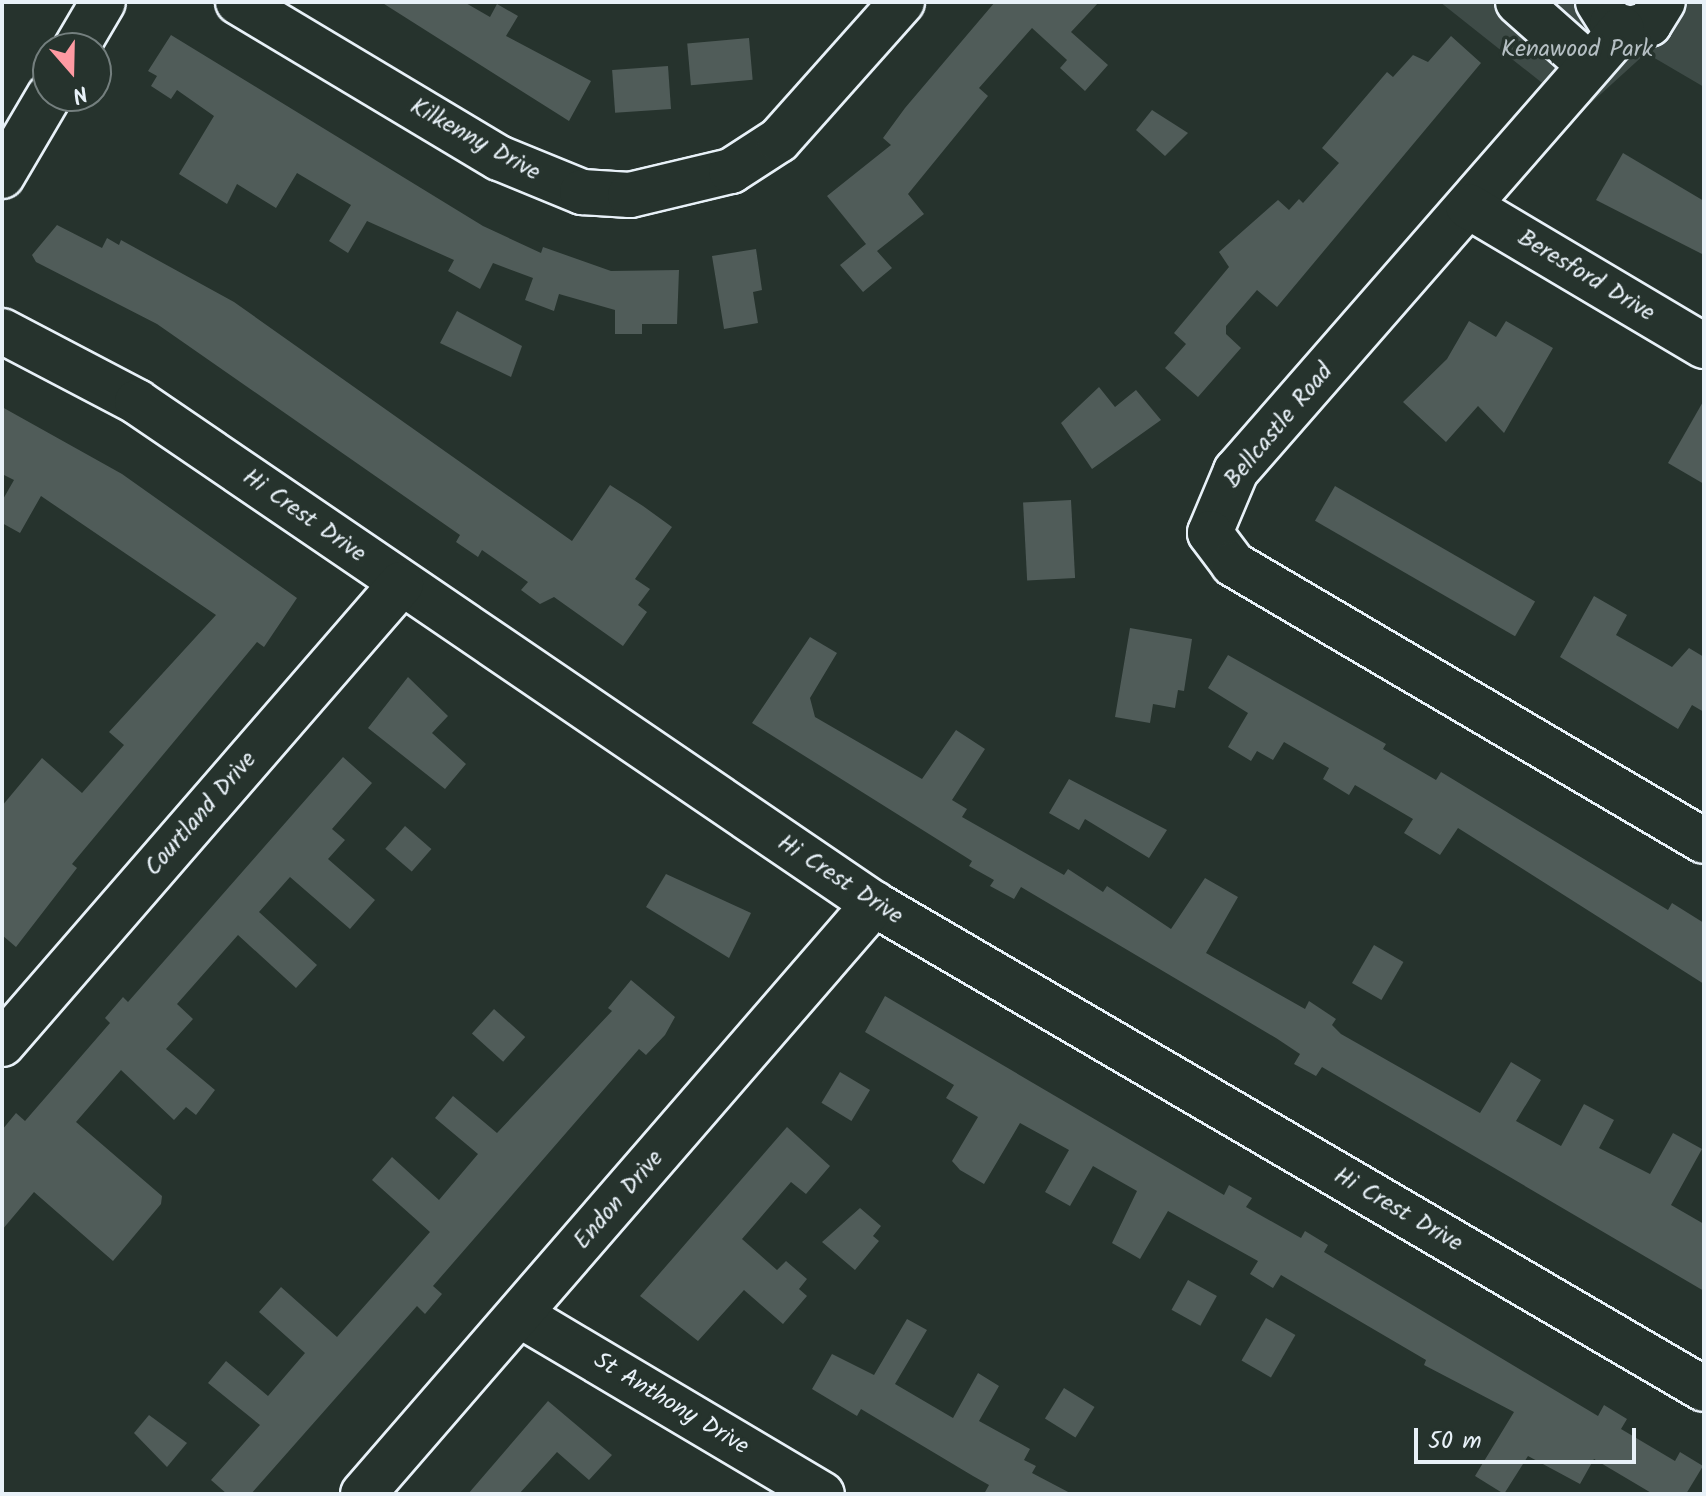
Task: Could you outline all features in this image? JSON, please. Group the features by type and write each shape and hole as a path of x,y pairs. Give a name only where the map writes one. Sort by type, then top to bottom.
{"street":[{"path":"85,32 103,2"},
{"name":"Kilkenny Drive","path":"238,2 499,158 582,192 630,195 731,171 779,140 902,2"},
{"path":"1518,2 1589,65"},
{"path":"1610,15 1649,24 1663,2"},
{"name":"Bellcastle Road","path":"1610,15 1589,65 1236,471 1211,518 1213,544 1233,564 1704,841"},
{"path":"2,176 40,112"},
{"name":"Beresford Drive","path":"1468,206 1704,346"},
{"name":"Hi Crest Drive","path":"2,331 137,402 874,904 1704,1389"},
{"name":"Courtland Drive","path":"2,1044 401,584"},
{"name":"Endon Drive","path":"363,1494 874,904"},
{"name":"St Anthony Drive","path":"520,1315 822,1494"}],"green space":[{"name":"Kenawood Park","path":"1440,2 1704,2 1704,87 1646,53 1580,113"}],"building":[{"path":"381,2 464,2 490,17 497,4 518,16 506,36 591,81 569,121"},
{"path":"995,2 1099,2 1071,32 1108,65 1085,91 1060,68 1067,60 1032,28 979,88 988,96 908,194 924,214 877,251 892,268 863,292 840,265 866,244 827,196 891,145 883,138"},
{"path":"171,35 483,226 541,253 543,247 611,271 679,270 677,324 642,324 642,334 615,334 615,310 559,294 554,311 525,300 533,278 493,263 480,289 448,271 454,260 367,221 348,253 329,241 351,205 297,173 276,208 237,184 227,204 179,174 214,116 177,90 171,99 151,86 157,76 148,71"},
{"path":"1451,36 1481,63 1277,307 1257,290 1226,326 1226,334 1241,348 1198,397 1165,368 1186,344 1174,333 1229,267 1219,252 1278,200 1289,210 1299,199 1303,203 1339,163 1322,148 1387,72 1393,77 1413,55 1428,62"},
{"path":"749,38 753,80 691,85 687,43"},
{"path":"668,66 671,109 615,113 612,70"},
{"path":"1152,110 1188,133 1165,156 1136,130"},
{"path":"1623,153 1704,201 1704,255 1596,200"},
{"path":"57,225 102,248 107,238 119,245 121,240 234,302 572,541 610,485 643,506 672,527 635,579 650,589 638,605 647,612 623,646 554,597 540,604 521,590 528,582 482,550 478,557 456,542 460,535 157,324 36,262 32,255"},
{"path":"756,249 762,290 753,292 758,323 724,329 712,256"},
{"path":"457,311 522,346 511,377 440,343"},
{"path":"1469,321 1496,337 1506,321 1553,348 1504,433 1478,406 1446,442 1403,402 1447,359"},
{"path":"1099,387 1115,407 1136,390 1161,420 1092,469 1061,423"},
{"path":"1704,400 1704,484 1668,463"},
{"path":"2,407 122,474 297,598 264,647 257,642 72,864 77,868 16,947 2,935 2,806 42,758 82,793 124,745 109,732 216,615 41,496 20,533 2,523 2,501 14,480 2,474"},
{"path":"1335,486 1535,602 1515,636 1315,521"},
{"path":"1071,500 1075,578 1027,580 1023,503"},
{"path":"1594,596 1627,615 1616,635 1672,667 1689,648 1704,657 1704,712 1692,705 1678,729 1560,657"},
{"path":"1130,628 1192,639 1184,691 1178,690 1175,708 1153,704 1150,723 1115,717"},
{"path":"810,637 837,653 810,698 815,717 922,779 956,730 985,749 952,800 967,809 962,817 1064,875 1068,869 1103,892 1107,886 1171,929 1205,878 1238,897 1206,953 1305,1009 1309,1001 1336,1019 1332,1025 1341,1034 1480,1113 1511,1062 1541,1080 1516,1121 1561,1146 1584,1104 1614,1120 1599,1148 1650,1174 1673,1133 1702,1149 1671,1205 1704,1224 1704,1291 1322,1067 1316,1076 1294,1064 1300,1054 1276,1038 1021,887 1014,899 990,886 994,880 969,866 972,861 752,723"},
{"path":"1228,655 1386,744 1383,749 1436,780 1441,772 1668,910 1672,903 1704,923 1704,984 1458,828 1440,855 1404,833 1413,819 1355,785 1349,795 1323,779 1329,768 1284,742 1273,760 1257,751 1251,761 1228,747 1248,713 1208,688"},
{"path":"408,677 448,716 432,733 466,764 445,789 368,728"},
{"path":"343,757 372,783 332,829 345,840 328,859 375,900 350,929 290,877 259,912 317,965 296,988 238,935 177,1004 193,1019 166,1049 215,1090 196,1115 186,1107 174,1120 121,1070 76,1122 162,1196 161,1204 113,1261 34,1192 2,1230 2,1130 16,1113 25,1121 110,1023 105,1018 123,997 128,1002"},
{"path":"1069,779 1167,830 1149,858 1085,819 1079,830 1049,813"},
{"path":"405,826 431,849 412,872 385,849"},
{"path":"666,874 751,913 729,958 646,907"},
{"path":"1374,945 1403,962 1381,1000 1352,983"},
{"path":"631,980 675,1017 665,1035 646,1055 639,1049 433,1286 442,1294 425,1314 417,1306 251,1494 227,1494 211,1480 260,1425 208,1383 226,1361 268,1396 305,1353 259,1312 281,1287 337,1337 430,1232 372,1180 392,1157 439,1200 478,1154 435,1118 453,1096 497,1133 612,1011 608,1008"},
{"path":"885,996 1224,1195 1229,1185 1252,1198 1246,1207 1301,1238 1305,1231 1328,1245 1324,1252 1598,1416 1604,1405 1627,1419 1621,1429 1675,1461 1680,1452 1703,1466 1686,1494 1653,1494 1594,1459 1580,1484 1528,1456 1504,1494 1475,1476 1514,1412 1424,1365 1426,1360 1281,1275 1273,1288 1250,1274 1258,1261 1168,1211 1140,1259 1112,1243 1137,1191 1093,1166 1070,1206 1045,1192 1069,1150 1020,1123 984,1184 960,1170 952,1161 978,1117 946,1098 954,1085 865,1032"},
{"path":"494,1009 525,1037 503,1062 472,1034"},
{"path":"840,1072 870,1090 851,1121 821,1103"},
{"path":"787,1127 830,1166 806,1194 791,1182 742,1239 777,1270 786,1261 807,1279 799,1289 807,1296 783,1324 744,1290 698,1341 640,1296"},
{"path":"860,1208 881,1226 873,1236 879,1241 855,1270 822,1242"},
{"path":"1188,1280 1217,1296 1200,1326 1172,1310"},
{"path":"1266,1318 1295,1335 1271,1377 1242,1360"},
{"path":"907,1319 927,1330 895,1384 953,1418 978,1373 999,1386 979,1421 1030,1449 1024,1460 1036,1466 1032,1473 1072,1494 984,1494 989,1485 861,1409 857,1416 812,1389 832,1354 874,1375"},
{"path":"1064,1388 1095,1407 1075,1438 1045,1419"},
{"path":"548,1401 612,1455 589,1480 557,1452 519,1494 468,1494"},
{"path":"149,1415 187,1443 167,1467 134,1433"}]}
